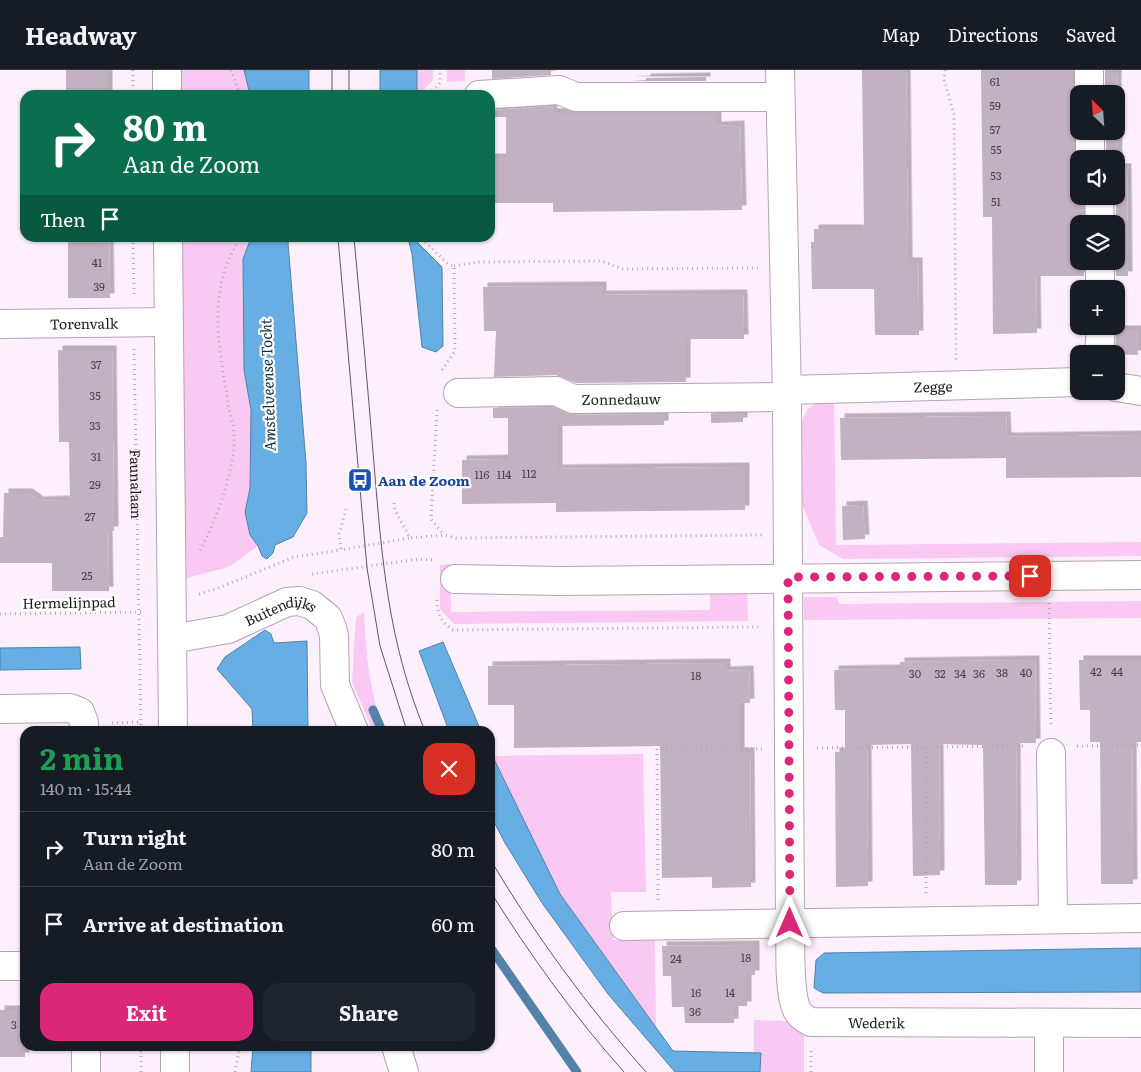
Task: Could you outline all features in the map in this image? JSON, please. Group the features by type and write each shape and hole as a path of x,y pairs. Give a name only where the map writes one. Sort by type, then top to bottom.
{"street":[{"path":"167,70 167,90"},
{"path":"780,70 787,393 788,577"},
{"path":"1089,70 1089,85"},
{"path":"495,94 559,90 576,97 780,97"},
{"path":"168,242 173,726"},
{"name":"Torenvalk","path":"0,324 169,322"},
{"name":"Zegge","path":"787,393 956,385 1070,382"},
{"path":"1125,388 1141,391"},
{"name":"Zonnedauw","path":"448,398 556,391 574,399 787,393"},
{"path":"443,581 1141,575"},
{"name":"Wederik","path":"788,577 790,923 793,998 797,1010 804,1019 811,1022 1141,1023"},
{"name":"Buitendijks","path":"172,639 228,629 287,602 299,601 312,605 328,618 332,628 334,636 335,685 352,726"},
{"path":"0,709 70,708 80,712 84,726"},
{"path":"1051,749 1054,919"},
{"path":"624,926 1141,918"},
{"path":"0,966 20,966"},
{"path":"1048,1023 1049,1072"},
{"path":"86,1051 86,1072"},
{"path":"174,1051 175,1072"},
{"path":"398,1051 404,1072"}],"path":[{"path":"133,70 133,90"},
{"path":"231,70 238,90"},
{"path":"434,90 440,83 440,70"},
{"path":"944,70 944,79 954,115 956,385"},
{"name":"Faunalaan","path":"133,242 141,726"},
{"path":"197,555 210,533 228,479 233,453 234,435 218,341 219,303 225,270 238,242"},
{"path":"425,242 448,264 454,266 477,262 602,260 622,269 784,267"},
{"path":"454,266 454,351"},
{"path":"444,535 432,519 448,398"},
{"path":"394,504 394,510 410,538"},
{"path":"341,550 339,534 346,509"},
{"path":"193,595 216,590 294,556 410,538 444,535 456,538 788,534"},
{"path":"436,560 443,581 437,613 441,620 453,630 768,627"},
{"path":"1049,576 1051,749"},
{"name":"Hermelijnpad","path":"0,614 139,612"},
{"path":"658,925 657,749 926,747 1051,749 1141,745"},
{"path":"926,747 926,921"},
{"path":"141,1051 141,1072"},
{"path":"234,1072 239,1051"}],"shaded area":[{"path":"166,70 244,70 249,90 166,90"},
{"path":"417,70 433,70 433,80 424,90 417,90"},
{"path":"447,70 465,70 465,81 447,82"},
{"path":"167,242 249,242 243,259 244,370 251,410 250,488 245,512 250,535 258,546 229,567 172,582"},
{"path":"829,397 834,397 836,545 1141,542 1141,556 843,559 819,545 800,499 797,431 808,408"},
{"path":"450,564 451,612 710,610 710,590 747,589 748,621 454,624 440,609 440,565"},
{"path":"804,597 836,597 840,604 1141,601 1141,618 804,620"},
{"path":"364,612 367,658 375,702 383,726 371,726 352,682 356,617"},
{"path":"643,754 646,892 611,892 613,940 655,939 656,1028 560,894 495,762 495,756"},
{"path":"754,1020 786,1021 804,1030 804,1072 760,1072 761,1053 754,1053"}],"water":[{"path":"244,70 309,70 309,90 249,90"},
{"path":"380,70 417,70 417,90 380,90"},
{"name":"Amstelveense Tocht","path":"249,242 289,242 306,463 307,513 293,537 275,545 273,553 267,559 262,556 250,535 245,512 250,488 251,410 244,370 243,259"},
{"path":"409,242 418,242 442,267 443,346 436,352 422,347 412,254"},
{"path":"265,630 271,634 274,643 307,641 308,726 253,726 252,709 217,669 225,657"},
{"path":"443,642 479,726 447,726 419,651"},
{"path":"80,647 81,669 0,670 0,648"},
{"path":"495,761 560,894 673,1051 761,1053 760,1072 675,1072 608,994 542,903 495,824"},
{"path":"1141,948 1141,992 823,993 814,988 816,960 824,953"},
{"path":"253,1051 311,1051 311,1072 251,1072"}],"building":[{"path":"66,70 108,70 108,90 66,90"},
{"path":"492,70 551,70 551,75 492,79"},
{"path":"862,70 906,70 908,262 918,262 919,335 875,335 874,289 812,289 811,242 814,242 814,229 864,229"},
{"path":"981,70 1073,70 1073,85 1070,85 1070,140 1074,140 1074,150 1070,150 1070,205 1083,205 1084,215 1070,215 1070,270 1084,270 1084,276 1036,276 1037,333 993,334 992,217 983,217"},
{"path":"1105,70 1114,70 1114,73 1117,73 1117,85 1105,85"},
{"path":"706,77 706,81 631,81 646,80 646,78"},
{"path":"552,106 553,113 717,113 717,126 740,125 742,210 553,212 553,203 495,203 495,158 506,158 506,117 495,117 495,110"},
{"path":"1106,140 1118,140 1118,150 1106,150"},
{"path":"1125,168 1127,168 1128,276 1116,276 1116,270 1125,270 1125,215 1116,215 1116,205 1125,205"},
{"path":"68,242 109,242 110,298 68,298"},
{"path":"602,286 602,295 743,294 744,339 686,339 686,382 576,383 556,375 494,377 496,331 484,331 483,287"},
{"path":"1125,330 1137,330 1138,355 1125,354 1125,345 1115,345 1116,335 1125,335"},
{"path":"58,350 112,350 114,531 108,531 109,591 52,591 52,563 0,563 0,537 3,537 4,493 28,493 39,501 70,500 69,442 59,442"},
{"path":"553,407 573,415 664,414 664,425 558,426 558,469 745,467 745,510 556,512 556,503 462,504 462,460 508,459 508,418 493,418 493,408"},
{"path":"711,413 743,413 743,422 711,423"},
{"path":"1006,416 1007,437 1141,435 1141,477 1006,478 1006,458 841,460 840,418"},
{"path":"863,505 865,539 843,540 842,506"},
{"path":"1035,660 1036,743 1016,743 1017,885 985,885 983,745 939,744 940,875 913,876 911,744 867,745 868,886 836,887 835,752 845,752 845,710 835,710 834,670 900,669 900,662"},
{"path":"1079,660 1141,660 1141,742 1132,742 1133,884 1101,884 1100,742 1090,742 1090,710 1080,710"},
{"path":"726,663 726,671 749,670 750,703 740,703 740,752 750,752 751,887 712,888 712,877 662,878 660,746 514,748 514,705 488,705 488,666"},
{"path":"755,945 755,975 747,975 747,1006 734,1006 734,1023 685,1023 684,1007 672,1007 671,976 663,976 662,946"},
{"path":"0,1010 20,1010 20,1051 25,1051 25,1057 0,1057"}],"waterway":[{"path":"373,710 380,726"},
{"path":"495,954 577,1072"}],"tram line":[{"path":"332,70 332,90"},
{"path":"349,70 349,90"},
{"path":"338,242 367,568 380,646 405,726"},
{"path":"354,242 384,567 395,632 403,665 423,726"},
{"path":"495,867 525,915 563,969 603,1022 646,1072"},
{"path":"495,899 553,984 624,1072"}],"place":[{"name":"Aan de Zoom","path":"360,480"}],"route":[{"path":"790,923 788,577 1030,576"}]}
